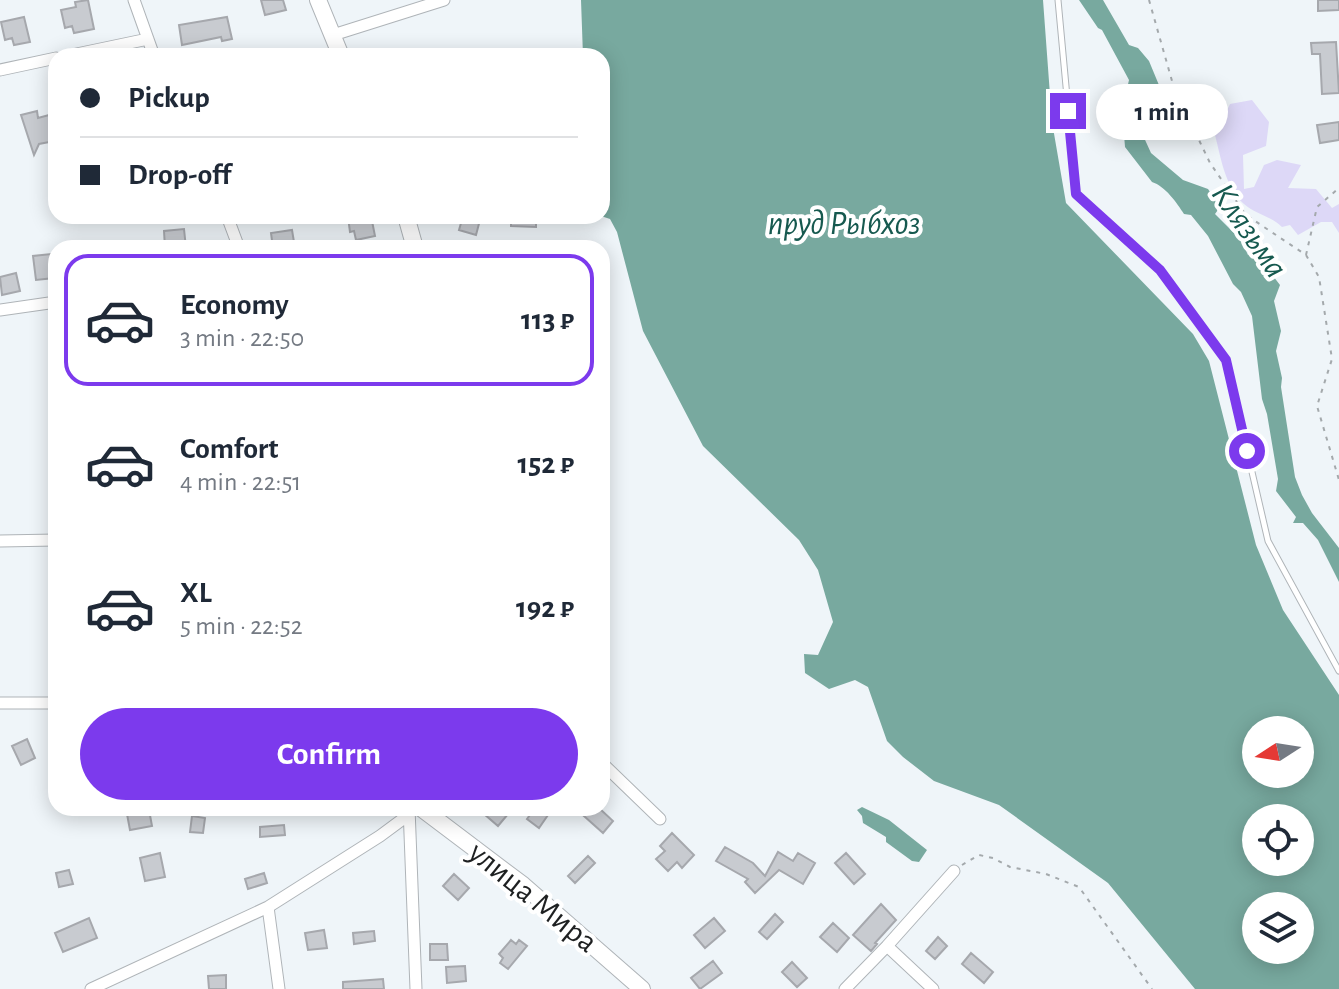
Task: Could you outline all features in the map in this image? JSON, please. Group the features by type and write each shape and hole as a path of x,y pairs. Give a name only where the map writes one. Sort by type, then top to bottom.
{"street":[{"path":"134,0 151,48"},
{"path":"318,0 338,48"},
{"path":"333,35 444,0"},
{"path":"105,48 148,39"},
{"path":"0,70 48,60"},
{"path":"0,310 48,303"},
{"path":"0,541 48,540"},
{"path":"0,703 48,703"},
{"path":"610,771 660,819"},
{"path":"91,989 268,907 380,836 406,816"},
{"path":"412,816 416,989"},
{"name":"улица Мира","path":"420,816 523,885 642,989"},
{"path":"845,989 954,871"},
{"path":"268,907 279,989"},
{"path":"887,946 933,989"}],"lane":[{"path":"1058,0 1076,194 1160,270 1226,360 1268,541 1339,671"}],"path":[{"path":"1149,0 1174,88 1210,163 1246,215 1306,255 1319,277 1332,359 1317,406 1339,480"},
{"path":"1306,255 1317,207 1339,188"},
{"path":"954,871 979,855 1079,887 1152,989"}],"shaded area":[{"path":"1252,100 1269,122 1266,146 1243,155 1244,189 1254,187 1264,165 1277,160 1301,165 1288,188 1316,189 1332,208 1339,204 1339,233 1332,222 1321,222 1298,235 1290,225 1282,227 1248,207 1232,189 1215,135 1230,104"}],"water":[{"name":"пруд Рыбхоз","path":"581,0 1043,0 1052,122 1066,203 1193,334 1209,361 1256,545 1283,610 1339,695 1339,989 1195,989 1108,883 999,805 934,781 903,757 887,741 868,687 855,680 829,689 805,673 804,654 818,655 833,622 818,570 799,540 703,446 643,331 617,232 610,219 610,48 583,48"},
{"path":"1079,0 1103,0 1129,45 1138,48 1149,61 1161,90 1143,102 1141,131 1151,153 1183,180 1208,189 1220,207 1215,214 1241,240 1248,255 1253,252 1257,255 1280,285 1274,301 1281,331 1276,351 1295,477 1312,513 1339,548 1339,582 1318,540 1303,523 1293,523 1296,517 1276,491 1278,479 1262,399 1252,316 1208,236 1191,215 1184,214 1166,191 1152,182 1125,147 1122,110 1129,80 1102,30"},
{"path":"862,807 889,820 927,850 919,862 912,861 886,842 886,837 863,823 857,810"}],"building":[{"path":"88,0 94,29 74,33 72,26 65,28 61,10 76,7 75,2"},
{"path":"261,0 283,0 286,10 265,15"},
{"path":"1318,0 1339,0 1339,10 1318,11"},
{"path":"24,17 30,42 14,45 12,38 5,40 1,22"},
{"path":"227,17 232,39 222,41 221,37 182,45 179,25"},
{"path":"1336,42 1339,93 1322,94 1320,54 1312,54 1311,43"},
{"path":"37,111 38,118 48,115 48,142 39,144 34,155 21,115"},
{"path":"1339,122 1339,140 1320,143 1317,125"},
{"path":"349,224 373,224 375,236 356,240 354,231 350,232"},
{"path":"461,224 479,224 476,235 459,230"},
{"path":"511,224 536,224 536,227"},
{"path":"184,229 185,240 165,240 164,231"},
{"path":"292,230 294,240 272,240 271,233"},
{"path":"48,254 48,279 36,280 33,256"},
{"path":"16,273 20,291 2,295 0,277"},
{"path":"27,739 35,758 21,765 12,746"},
{"path":"127,816 150,816 152,826 130,830"},
{"path":"192,816 205,818 203,833 190,832"},
{"path":"486,816 506,816 498,826"},
{"path":"529,816 547,816 539,828 527,819"},
{"path":"584,816 608,816 613,821 603,833"},
{"path":"284,825 285,835 260,837 260,827"},
{"path":"672,833 694,855 682,868 677,862 668,871 656,859 665,851 660,846"},
{"path":"725,847 753,863 765,876 778,852 793,861 798,853 815,863 803,884 779,870 755,893 745,882 748,879 716,861"},
{"path":"160,853 165,877 145,881 140,858"},
{"path":"846,853 865,874 854,884 835,863"},
{"path":"588,856 595,863 575,883 568,876"},
{"path":"69,870 73,884 59,887 56,873"},
{"path":"264,873 267,883 248,889 245,879"},
{"path":"454,874 469,888 458,900 443,886"},
{"path":"881,904 896,920 871,951 853,935"},
{"path":"775,914 783,922 767,939 759,932"},
{"path":"89,918 97,938 63,952 55,933"},
{"path":"714,918 725,931 705,948 694,935"},
{"path":"833,923 849,938 837,952 820,937"},
{"path":"324,930 327,948 308,950 305,933"},
{"path":"374,931 375,941 354,944 353,933"},
{"path":"938,937 947,946 935,959 926,951"},
{"path":"511,940 516,944 519,940 527,946 508,969 500,963 503,958 499,954"},
{"path":"430,944 447,944 448,960 430,960"},
{"path":"971,953 993,972 984,983 962,964"},
{"path":"713,961 722,973 700,989 691,978"},
{"path":"792,962 807,978 797,987 782,972"},
{"path":"465,966 466,981 447,983 446,967"},
{"path":"226,975 226,989 209,989 208,976"},
{"path":"383,979 384,989 343,989 343,982"}],"route":[{"path":"1068,111 1076,194 1160,270 1226,360 1247,451"}],"water label":[{"name":"Клязьма","path":"1249,231"}]}
